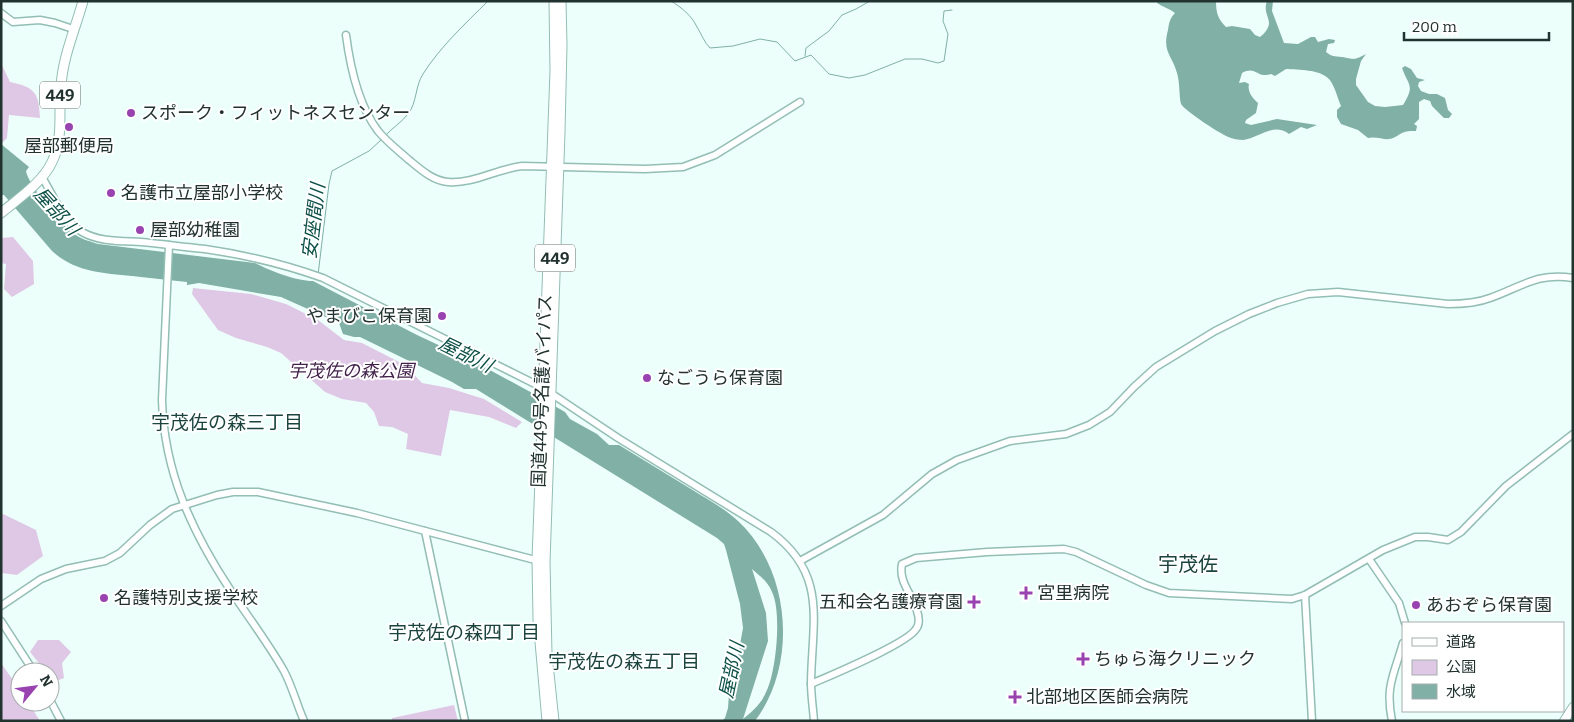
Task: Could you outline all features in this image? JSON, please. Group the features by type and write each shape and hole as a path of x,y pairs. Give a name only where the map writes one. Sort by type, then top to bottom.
{"highway":[{"name":"449","path":"1,213 42,177 52,162 58,147 60,138 60,86 65,58 82,1"},
{"name":"国道449号名護バイパス","path":"554,1 559,25"},
{"name":"国道449号名護バイパス","path":"547,721 538,619 549,441 547,395 561,1"},
{"name":"国道449号名護バイパス","path":"547,395 541,436 541,561 547,654 554,721"}],"main road":[{"path":"1564,721 1573,707"}],"street":[{"path":"1,13 13,22 40,20 73,29"},
{"path":"346,35 363,105 369,118 384,138 429,175 447,182 464,182 516,166 645,169 684,167 715,155 800,102"},
{"path":"42,177 68,220 80,231 102,239 259,258 323,278 547,395 771,532 784,542 800,561 809,580 814,610 811,684 814,721"},
{"path":"169,247 163,421 177,488 183,505 207,553 284,672 304,721"},
{"path":"800,561 883,515 932,474 958,460 1010,441 1066,434 1089,425 1110,412 1156,367 1249,314 1277,303 1308,294 1338,292 1462,304 1491,298 1534,280 1549,277 1573,278"},
{"path":"811,684 896,644 918,628 917,610 900,572 902,564 916,558 987,552 1064,549 1076,552 1146,586 1169,593 1292,599 1305,595 1383,550 1415,537 1448,540 1461,532 1506,486 1573,434"},
{"path":"1,606 41,579 66,569 105,561 120,553 163,514 183,505 234,492 258,492 356,513 541,561"},
{"path":"426,531 464,721"},
{"path":"1369,559 1399,602 1405,622"},
{"path":"1305,595 1312,721"},
{"path":"1,621 28,662"},
{"path":"1392,721 1388,699 1389,684 1402,646"}],"green space":[{"path":"1,63 10,82 25,86 34,92 37,97 40,118 9,115 7,138 3,142 1,141"},
{"path":"13,237 33,261 34,284 12,297 4,289 6,264 1,263 1,238"},
{"name":"宇茂佐の森公園","path":"193,288 251,294 286,304 318,320 344,340 362,343 405,365 422,383 449,388 484,399 522,422 516,428 489,417 450,410 441,456 406,449 408,434 392,427 379,426 374,412 366,403 342,399 325,392 281,353 218,330 192,294"},
{"path":"1,513 36,530 43,556 17,575 1,573"},
{"path":"38,640 59,640 71,652 62,663 64,678 60,680 60,662 38,662 30,652"},
{"path":"1,663 10,676 10,712 34,712 40,721 1,721"},
{"path":"454,705 458,721 392,721 392,718"}],"water":[{"path":"1158,1 1216,1 1218,15 1226,27 1250,29 1255,35 1260,37 1266,32 1269,23 1266,11 1267,1 1273,1 1272,11 1284,43 1298,44 1311,37 1315,37 1318,42 1329,39 1335,40 1334,43 1328,44 1326,52 1332,56 1354,59 1366,54 1361,61 1356,85 1368,102 1375,106 1385,107 1403,105 1410,90 1402,68 1405,66 1411,69 1417,78 1425,80 1419,82 1418,86 1421,91 1437,94 1445,98 1448,110 1452,114 1449,118 1444,118 1432,106 1430,101 1424,99 1419,102 1419,119 1414,124 1417,126 1416,131 1406,132 1389,139 1368,138 1358,130 1341,124 1337,117 1337,110 1341,106 1333,85 1329,79 1320,73 1286,69 1275,76 1271,74 1263,75 1250,70 1242,73 1239,83 1245,82 1249,84 1252,97 1258,103 1256,113 1246,120 1245,123 1251,125 1277,119 1317,125 1307,129 1301,127 1289,134 1283,131 1272,130 1249,139 1231,138 1204,123 1181,104 1178,77 1166,43 1169,23 1175,13 1157,3"},
{"path":"1,144 29,167 26,171 28,177 38,194 61,222 79,237 98,244 255,263 291,277 313,281 417,335 477,363 534,394 565,412 570,419 597,434 609,445 619,445 721,508 738,521 756,541 769,565 778,591 782,618 782,646 778,673 769,698 755,721 722,721 728,708 730,680 736,667 743,628 740,604 726,550 724,544 717,538 476,389 464,389 360,337 343,334 339,323 281,297 199,283 187,285 187,282 100,272 70,263 52,251 4,195 1,195","holes":["752,569 764,579 772,592 777,613 777,641 773,669 767,690 763,699 743,719 768,641 766,613"]}],"waterway":[{"name":"安座間川","path":"386,135 411,110 420,79 437,54 488,1"},
{"path":"671,1 692,19 710,48 733,46 760,39 777,42 795,61 811,55 829,74 849,78 865,75 905,59 922,59 938,63 944,61 948,34 943,21 944,11 952,10"},
{"path":"805,56 806,48 829,31 842,15 870,1"},
{"name":"安座間川","path":"318,275 332,171 369,151 381,140"}],"place":[{"name":"スポーク・フィットネスセンター","path":"131,113"},
{"name":"屋部郵便局","path":"69,127"},
{"name":"名護市立屋部小学校","path":"111,193"},
{"name":"屋部幼稚園","path":"140,230"},
{"name":"やまびこ保育園","path":"442,316"},
{"name":"なごうら保育園","path":"647,378"},
{"name":"宮里病院","path":"1026,593"},
{"name":"名護特別支援学校","path":"104,598"},
{"name":"五和会名護療育園","path":"974,602"},
{"name":"あおぞら保育園","path":"1416,605"},
{"name":"ちゅら海クリニック","path":"1083,659"},
{"name":"北部地区医師会病院","path":"1015,697"}],"district":[{"name":"宇茂佐の森三丁目","path":"227,422"},
{"name":"宇茂佐","path":"1188,564"},
{"name":"宇茂佐の森四丁目","path":"464,632"},
{"name":"宇茂佐の森五丁目","path":"624,661"}],"water label":[{"name":"屋部川","path":"57,211"},
{"name":"屋部川","path":"466,354"},
{"name":"屋部川","path":"731,670"}]}
